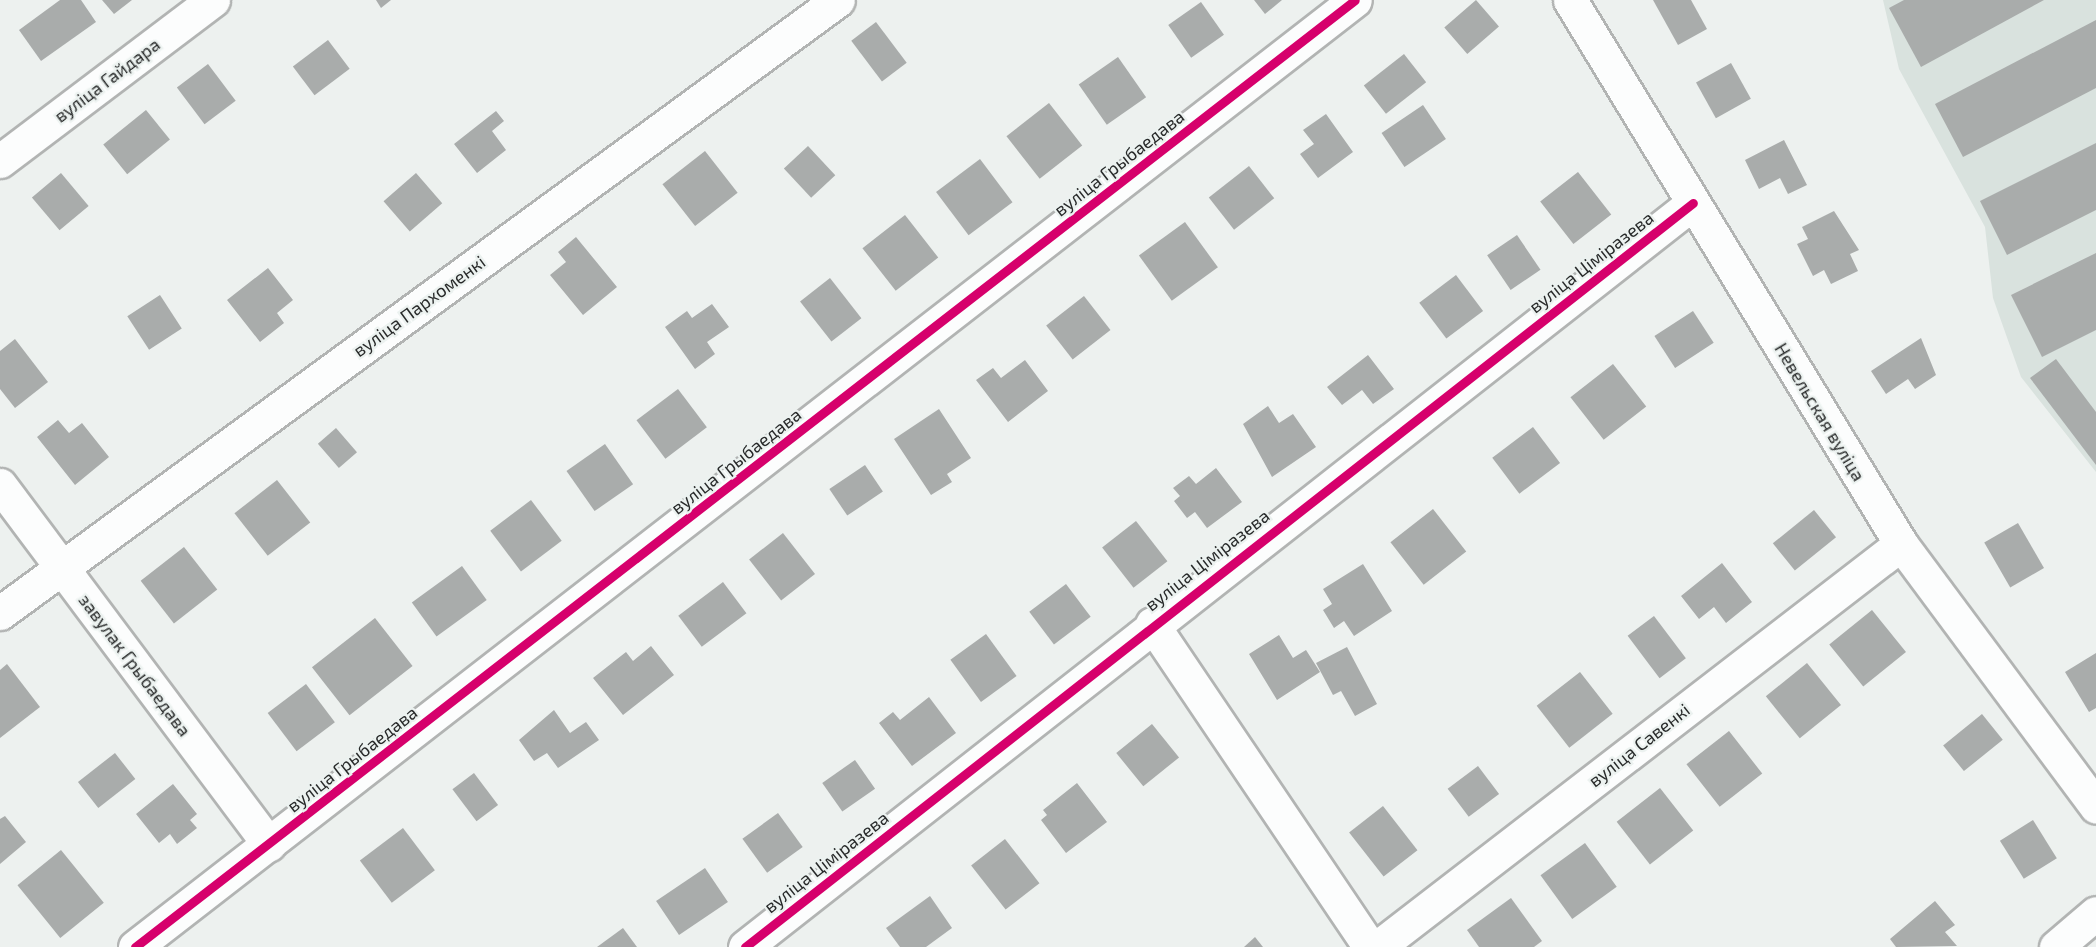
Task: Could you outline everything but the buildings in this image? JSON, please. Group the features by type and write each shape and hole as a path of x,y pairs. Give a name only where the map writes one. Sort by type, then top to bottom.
{"street":[{"name":"вуліца Гайдара","path":"0,161 213,0"},
{"name":"вуліца Пархоменкі","path":"0,613 838,0"},
{"name":"вуліца Грыбаедава","path":"135,947 1355,0"},
{"name":"Невельская вуліца","path":"1570,0 1901,544 2096,807"},
{"name":"вуліца Ціміразева","path":"745,947 1152,624 1693,203"},
{"name":"завулак Грыбаедава","path":"0,485 269,845"},
{"name":"вуліца Савенкі","path":"1378,947 1901,544"},
{"path":"1152,624 1370,947"},
{"path":"2056,947 2096,913"}],"shaded area":[{"path":"1883,0 2096,0 2096,472 2021,377 1993,298 1985,227 1899,69"}],"cycle path":[{"path":"135,947 1355,0"},
{"path":"745,947 1693,203"}]}
